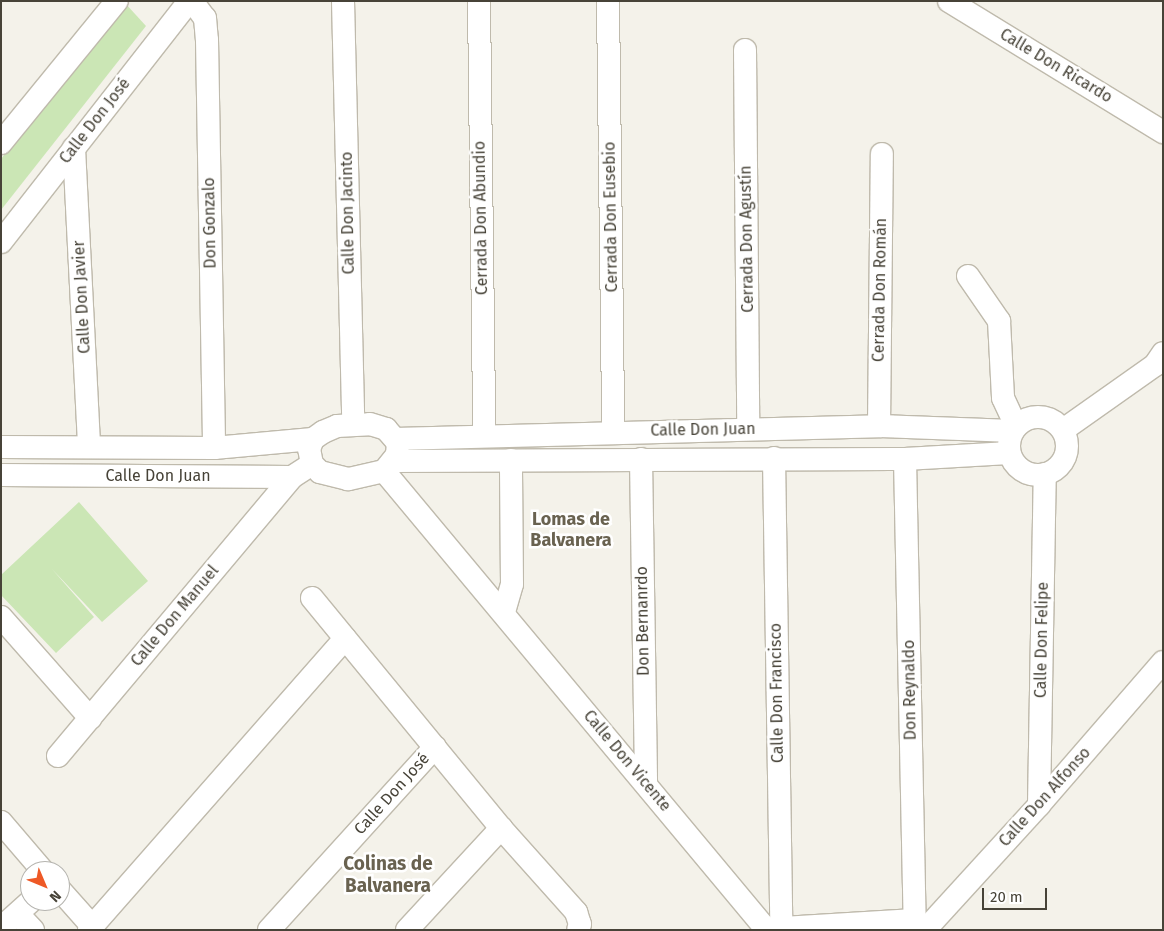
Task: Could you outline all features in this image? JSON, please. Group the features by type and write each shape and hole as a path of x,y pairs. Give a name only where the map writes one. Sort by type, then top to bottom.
{"street":[{"path":"1,143 117,1"},
{"name":"Calle Don José","path":"1,242 191,1"},
{"name":"Don Gonzalo","path":"191,1 205,18 207,40 214,448"},
{"name":"Calle Don Jacinto","path":"343,1 353,424"},
{"name":"Cerrada Don Abundio","path":"479,1 484,435"},
{"name":"Cerrada Don Eusebio","path":"608,1 613,432"},
{"name":"Calle Don Ricardo","path":"949,1 1163,132"},
{"name":"Cerrada Don Agustín","path":"745,50 748,428"},
{"name":"Calle Don Javier","path":"74,148 89,447"},
{"name":"Cerrada Don Román","path":"879,426 882,154"},
{"path":"968,276 999,321 1003,398 1013,437 1023,471 1045,474 1058,468 1065,457 1067,443 1063,430 1050,418 1032,417 1013,437"},
{"path":"1063,430 1155,365 1163,353"},
{"path":"353,424 370,424 386,430 391,457 348,479 320,472 312,464 309,449 313,439 337,426 353,424"},
{"name":"Calle Don Juan","path":"391,457 484,435 879,426 1013,437"},
{"name":"Calle Don Juan","path":"391,457 511,460 905,459 1013,437"},
{"name":"Calle Don Juan","path":"1,447 214,448 313,439"},
{"name":"Calle Don Vicente","path":"391,457 504,612 646,783 771,929"},
{"name":"Calle Don Francisco","path":"771,929 774,458"},
{"name":"Don Bernanrdo","path":"641,459 646,783"},
{"name":"Don Reynaldo","path":"905,459 920,927"},
{"path":"504,612 512,584 511,460"},
{"path":"292,477 312,464"},
{"name":"Calle Don Felipe","path":"1039,805 1045,474"},
{"name":"Calle Don Juan","path":"1,475 292,477"},
{"name":"Calle Don Manuel","path":"58,756 292,477"},
{"path":"312,598 501,828 576,912 579,927"},
{"path":"1,617 90,718"},
{"path":"70,902 91,928 345,639"},
{"name":"Calle Don Alfonso","path":"920,927 1039,805 1163,662"},
{"name":"Calle Don José","path":"268,930 435,747"},
{"path":"1,822 34,861"},
{"path":"406,930 501,828"},
{"path":"1,928 28,915"},
{"path":"771,929 920,927"}],"green space":[{"path":"125,3 146,26 1,210 1,159"},
{"path":"79,502 148,581 102,622 52,569 94,617 56,653 1,595 1,575"}],"district":[{"name":"Lomas de Balvanera","path":"571,530"},
{"name":"Colinas de Balvanera","path":"388,875"}]}
